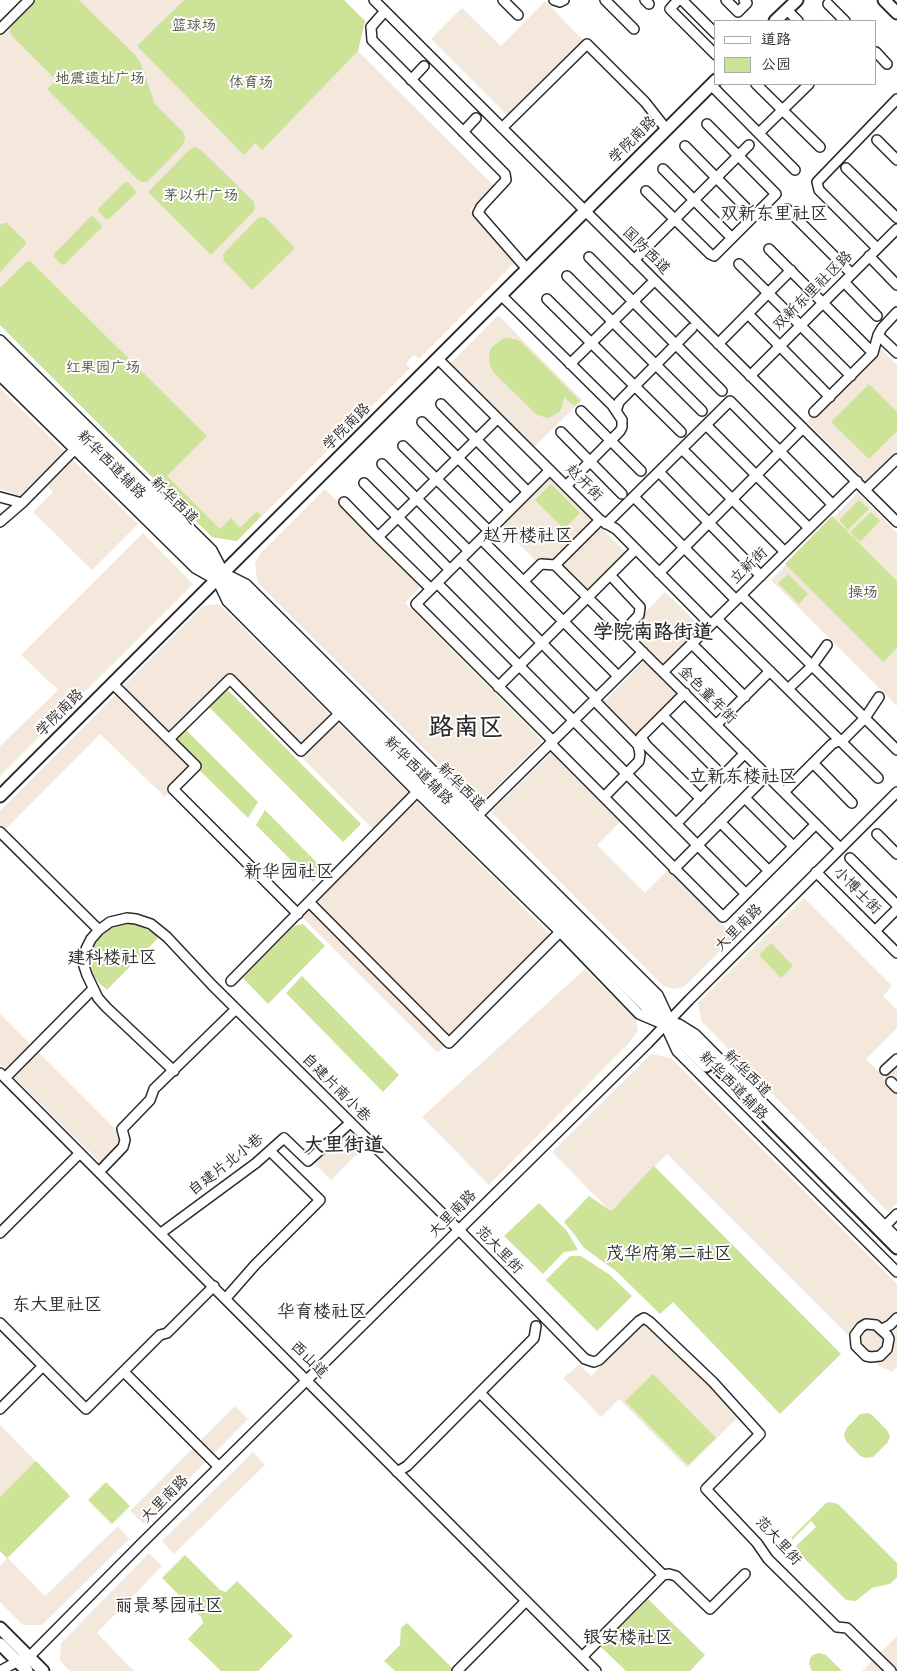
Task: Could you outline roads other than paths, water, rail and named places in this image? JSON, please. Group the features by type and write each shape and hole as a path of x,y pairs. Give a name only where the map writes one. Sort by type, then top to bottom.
{"main road":[{"path":"776,20 797,0"},
{"path":"884,0 897,13"},
{"name":"学院南路","path":"0,796 713,83"},
{"name":"新华西道","path":"0,351 220,576 668,1022 897,1258"},
{"name":"新华西道","path":"0,364 220,576 343,710 882,1228 897,1248"},
{"path":"0,1628 23,1666"},
{"path":"0,1644 23,1666 43,1671"}],"street":[{"path":"0,29 29,0"},
{"name":"国防西道","path":"374,0 897,522"},
{"path":"503,0 518,15"},
{"path":"554,0 560,2 564,0"},
{"path":"605,0 634,28"},
{"path":"714,32 680,0 670,9 714,53"},
{"path":"726,0 738,12 747,3 744,0"},
{"path":"828,4 844,20"},
{"path":"786,10 797,20"},
{"path":"385,11 371,27 372,40 505,174 506,180 481,207 478,213 527,268"},
{"path":"502,128 587,44 645,102 666,130"},
{"path":"877,53 887,64"},
{"path":"411,80 424,66"},
{"path":"715,85 795,170"},
{"path":"757,85 820,147"},
{"path":"759,133 808,85"},
{"path":"877,248 819,190 816,182 897,99"},
{"path":"463,132 476,118"},
{"path":"646,191 714,256 776,194 707,124"},
{"path":"877,140 897,160"},
{"path":"634,260 749,145"},
{"path":"685,146 754,216"},
{"path":"663,168 732,238"},
{"path":"846,168 897,218"},
{"path":"787,209 852,274"},
{"name":"双新东里社区路","path":"750,376 897,228"},
{"path":"769,248 873,353"},
{"path":"869,256 897,285"},
{"path":"589,257 722,390"},
{"path":"739,264 851,376"},
{"path":"718,344 791,270"},
{"path":"567,276 702,411"},
{"path":"570,364 654,280"},
{"path":"844,282 877,316"},
{"path":"502,295 616,411 622,420 622,427 566,486"},
{"path":"547,299 681,432"},
{"path":"814,412 873,353 882,328 897,312"},
{"path":"748,314 830,396"},
{"path":"616,411 619,402 692,328"},
{"path":"878,335 897,353"},
{"name":"新华西道辅路","path":"0,340 212,550 220,576"},
{"name":"赵开街","path":"438,359 603,522 616,529 659,572 770,671 878,778"},
{"name":"新华西道辅路","path":"0,376 194,568 246,584 658,995 677,1051 897,1272"},
{"path":"524,582 541,564 555,565 634,497 730,401 833,505"},
{"path":"440,404 528,492"},
{"path":"581,412 641,471"},
{"path":"378,537 497,419"},
{"path":"422,422 510,510"},
{"path":"706,425 809,528"},
{"path":"659,572 803,428"},
{"path":"561,432 622,494"},
{"path":"403,446 489,531"},
{"path":"682,449 785,552"},
{"path":"0,522 74,450"},
{"path":"866,490 896,461"},
{"path":"382,464 469,551"},
{"path":"550,470 416,604 723,917 816,824"},
{"path":"659,472 761,576"},
{"name":"立新街","path":"663,672 857,481"},
{"path":"364,484 450,570"},
{"path":"0,497 22,502"},
{"path":"634,497 684,548 812,666 897,750"},
{"path":"344,502 378,537 434,586 519,666 746,894"},
{"path":"481,539 618,676"},
{"path":"498,687 636,549"},
{"path":"460,560 595,699 640,741 646,744 701,799"},
{"name":"金色童年街","path":"555,565 840,848"},
{"path":"610,576 640,607 639,615 623,632"},
{"path":"692,644 745,697"},
{"path":"788,689 812,666 827,645"},
{"path":"477,816 643,652"},
{"path":"716,725 770,671"},
{"path":"169,739 230,679 301,751 343,710"},
{"path":"112,683 196,766 173,789 298,914"},
{"path":"604,797 639,761 640,741 685,693"},
{"path":"784,792 832,744 845,738 865,718 879,697"},
{"name":"新华西道辅路","path":"343,710 418,792 560,932 639,1014 668,1022"},
{"path":"662,716 723,776"},
{"path":"676,824 745,754"},
{"path":"813,763 852,804"},
{"path":"674,869 767,776"},
{"path":"231,981 418,792"},
{"name":"大里南路","path":"0,1671 23,1666 219,1467 897,792"},
{"path":"745,798 793,846"},
{"path":"720,822 769,871"},
{"path":"0,832 98,930 91,938 84,959 84,966 93,989 106,1007 174,1071"},
{"path":"877,834 897,854"},
{"path":"850,858 896,911 875,931"},
{"name":"小博士街","path":"816,872 897,953"},
{"path":"310,903 449,1043 560,932"},
{"name":"自建片南小巷","path":"98,930 110,922 127,918 151,924 167,937 236,1009 459,1230"},
{"path":"3,1076 93,989"},
{"path":"99,1172 123,1147 122,1129 150,1100 154,1090 236,1009"},
{"path":"885,1070 897,1059"},
{"name":"西山道","path":"3,1076 596,1671"},
{"name":"自建片北小巷","path":"161,1233 270,1151 284,1138 308,1161 350,1123"},
{"path":"226,1298 255,1265 320,1200 270,1151"},
{"path":"0,1233 80,1153"},
{"path":"897,1214 882,1228 897,1238"},
{"name":"范大里街","path":"459,1230 588,1361 594,1362 599,1360 638,1321 644,1318 713,1382 760,1434 706,1489 757,1543 768,1559 837,1627 848,1628 891,1671"},
{"name":"范大里街","path":"459,1230 468,1236 589,1357 599,1356 637,1317 645,1314 650,1315 716,1379 765,1434 710,1489 759,1541 770,1557 838,1624 849,1625 895,1671"},
{"path":"0,1323 86,1409 160,1335 167,1333 214,1286"},
{"path":"882,1330 897,1318"},
{"path":"397,1472 406,1466 534,1338 536,1326"},
{"path":"0,1409 43,1366"},
{"path":"124,1372 219,1467"},
{"path":"480,1393 663,1575"},
{"path":"582,1657 663,1575 676,1576 710,1609 745,1574"},
{"path":"457,1671 526,1602"}],"district":[{"name":"双新东里社区","path":"774,216"},
{"name":"赵开楼社区","path":"528,538"},
{"name":"学院南路街道","path":"653,635"},
{"name":"路南区","path":"466,731"},
{"name":"立新东楼社区","path":"743,779"},
{"name":"新华园社区","path":"289,874"},
{"name":"建科楼社区","path":"112,960"},
{"name":"大里街道","path":"344,1148"},
{"name":"茂华府第二社区","path":"669,1256"},
{"name":"东大里社区","path":"57,1307"},
{"name":"华育楼社区","path":"322,1314"},
{"name":"丽景琴园社区","path":"169,1608"},
{"name":"银安楼社区","path":"628,1640"}],"park label":[{"name":"篮球场","path":"194,27"},
{"name":"地震遗址广场","path":"100,80"},
{"name":"体育场","path":"251,84"},
{"name":"茅以升广场","path":"201,197"},
{"name":"红果园广场","path":"103,369"},
{"name":"操场","path":"863,594"}]}
